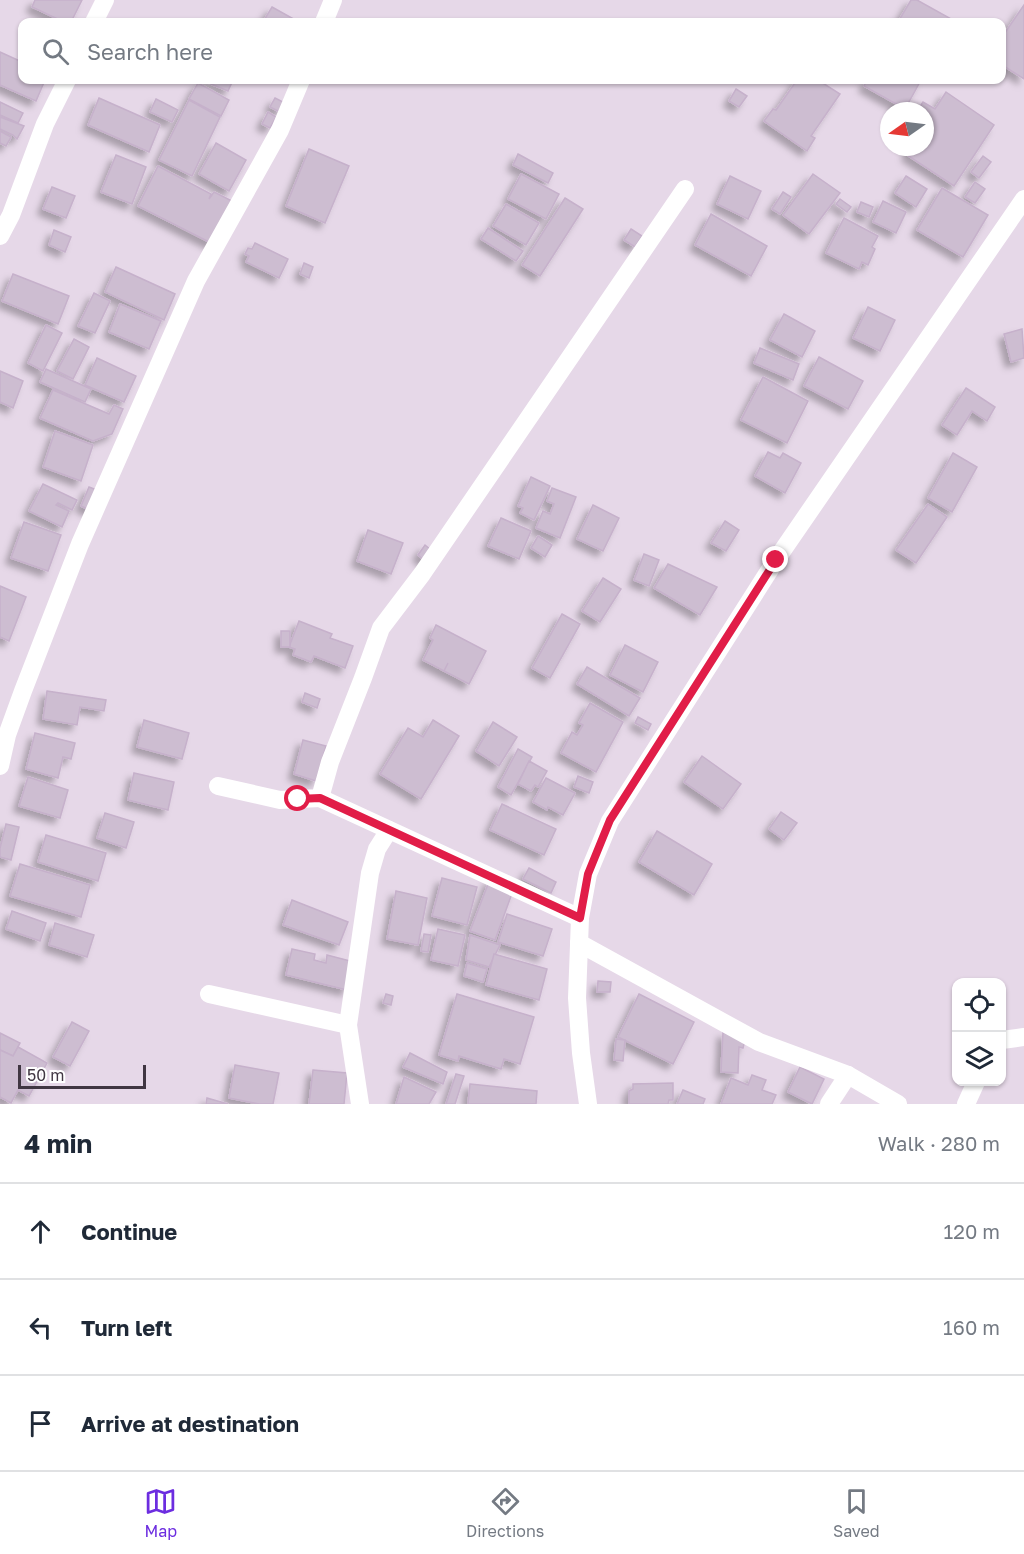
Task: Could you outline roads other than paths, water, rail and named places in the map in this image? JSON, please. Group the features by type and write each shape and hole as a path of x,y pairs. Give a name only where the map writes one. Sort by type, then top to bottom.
{"street":[{"path":"96,18 105,0"},
{"path":"326,18 333,0"},
{"path":"0,236 11,215 45,124 65,84"},
{"path":"0,766 7,735 23,691 90,523 196,281 280,130 299,84"},
{"path":"320,798 330,762 381,628 422,574 685,189"},
{"path":"588,1104 577,998 580,918 588,874 610,820 776,560 1024,199"},
{"path":"218,786 280,800 320,798 580,918"},
{"path":"360,1104 348,1025 370,873 377,849 389,830"},
{"path":"579,943 759,1042 848,1076 898,1104"},
{"path":"209,994 348,1025"},
{"path":"1006,1039 1024,1037"},
{"path":"830,1104 848,1076"},
{"path":"966,1104 974,1086"}]}
